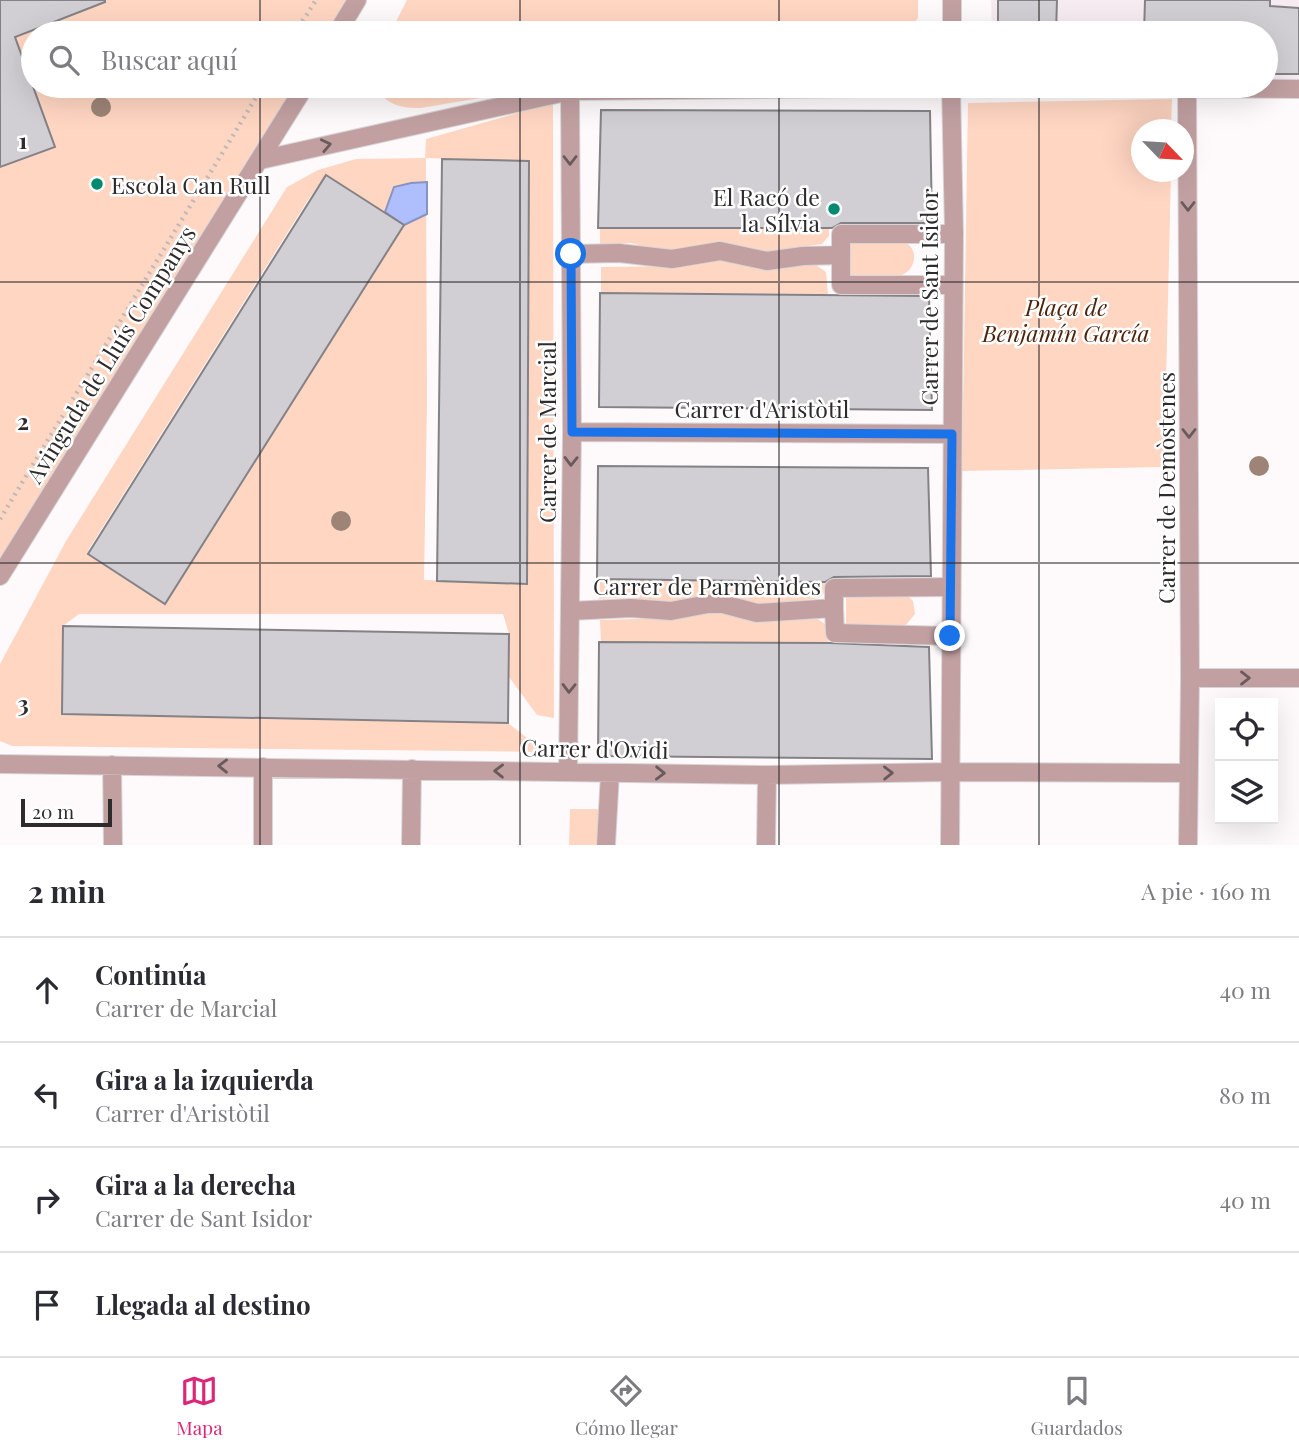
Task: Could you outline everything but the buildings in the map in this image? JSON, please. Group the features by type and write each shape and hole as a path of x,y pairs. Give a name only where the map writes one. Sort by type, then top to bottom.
{"street":[{"path":"344,21 357,0"},
{"path":"952,0 952,21"},
{"path":"1278,89 1299,89"},
{"name":"Avinguda de Lluís Companys","path":"0,576 298,98"},
{"path":"260,160 539,98"},
{"name":"Carrer de Marcial","path":"568,772 572,432 570,98"},
{"name":"Carrer de Sant Isidor","path":"950,845 954,234 951,98"},
{"name":"Carrer de Demòstenes","path":"1187,98 1190,678 1188,845"},
{"path":"952,285 841,285 841,234 954,234"},
{"path":"571,254 619,253 672,259 720,251 767,261 841,255"},
{"name":"Carrer d'Aristòtil","path":"572,432 952,434"},
{"name":"Carrer de Parmènides","path":"570,611 631,608 671,611 723,604 757,613 834,608 834,588 950,587"},
{"path":"834,608 835,633 950,636"},
{"path":"1190,678 1299,678"},
{"name":"Carrer d'Ovidi","path":"0,764 767,775 949,772 1189,773"},
{"path":"112,765 113,845"},
{"path":"263,767 263,845"},
{"path":"411,845 412,769"},
{"path":"606,845 610,773"},
{"path":"766,845 767,775"}],"path":[{"path":"303,21 316,0"},
{"path":"0,519 256,98"}],"shaded area":[{"path":"991,0 1299,0 1299,89 1278,87 1278,21 992,21"}],"green space":[{"path":"0,0 357,0 344,21 21,21 21,98 298,98 0,576"},
{"path":"407,0 918,0 916,21 396,21"},
{"path":"385,98 481,98 421,108 389,102"},
{"name":"Plaça de Benjamín García","path":"1172,99 1171,119 1131,119 1131,182 1171,182 1164,467 962,471 968,103"},
{"path":"553,103 554,718 537,715 509,677 509,634 503,614 79,614 63,626 62,713 508,723 545,752 12,746 0,741 0,664 66,541 287,187 318,170 356,159 425,158 426,139","holes":["426,158 529,162 526,583 424,580 427,403","326,175 404,225 165,604 88,555 89,549"]},
{"path":"600,228 829,228 829,236 822,244 765,252 692,249 662,251 631,243 600,245"},
{"path":"846,239 903,240 914,252 911,267 897,277 886,279 846,278"},
{"path":"717,259 816,265 826,272 828,294 601,293 601,267 668,266"},
{"path":"600,579 827,582 827,590 819,598 763,606 648,602 631,597 599,599"},
{"path":"846,591 906,594 913,601 915,614 905,626 846,627"},
{"path":"720,611 815,617 825,624 829,643 601,642 600,620 667,618"},
{"path":"570,809 607,809 606,845 569,845"}],"water":[{"path":"427,182 427,214 404,225 385,212 394,187"}],"place":[{"name":"Escola Can Rull","path":"97,184"},
{"name":"El Racó de la Sílvia","path":"834,209"}],"route":[{"path":"571,254 572,432 952,434 950,636"}]}
